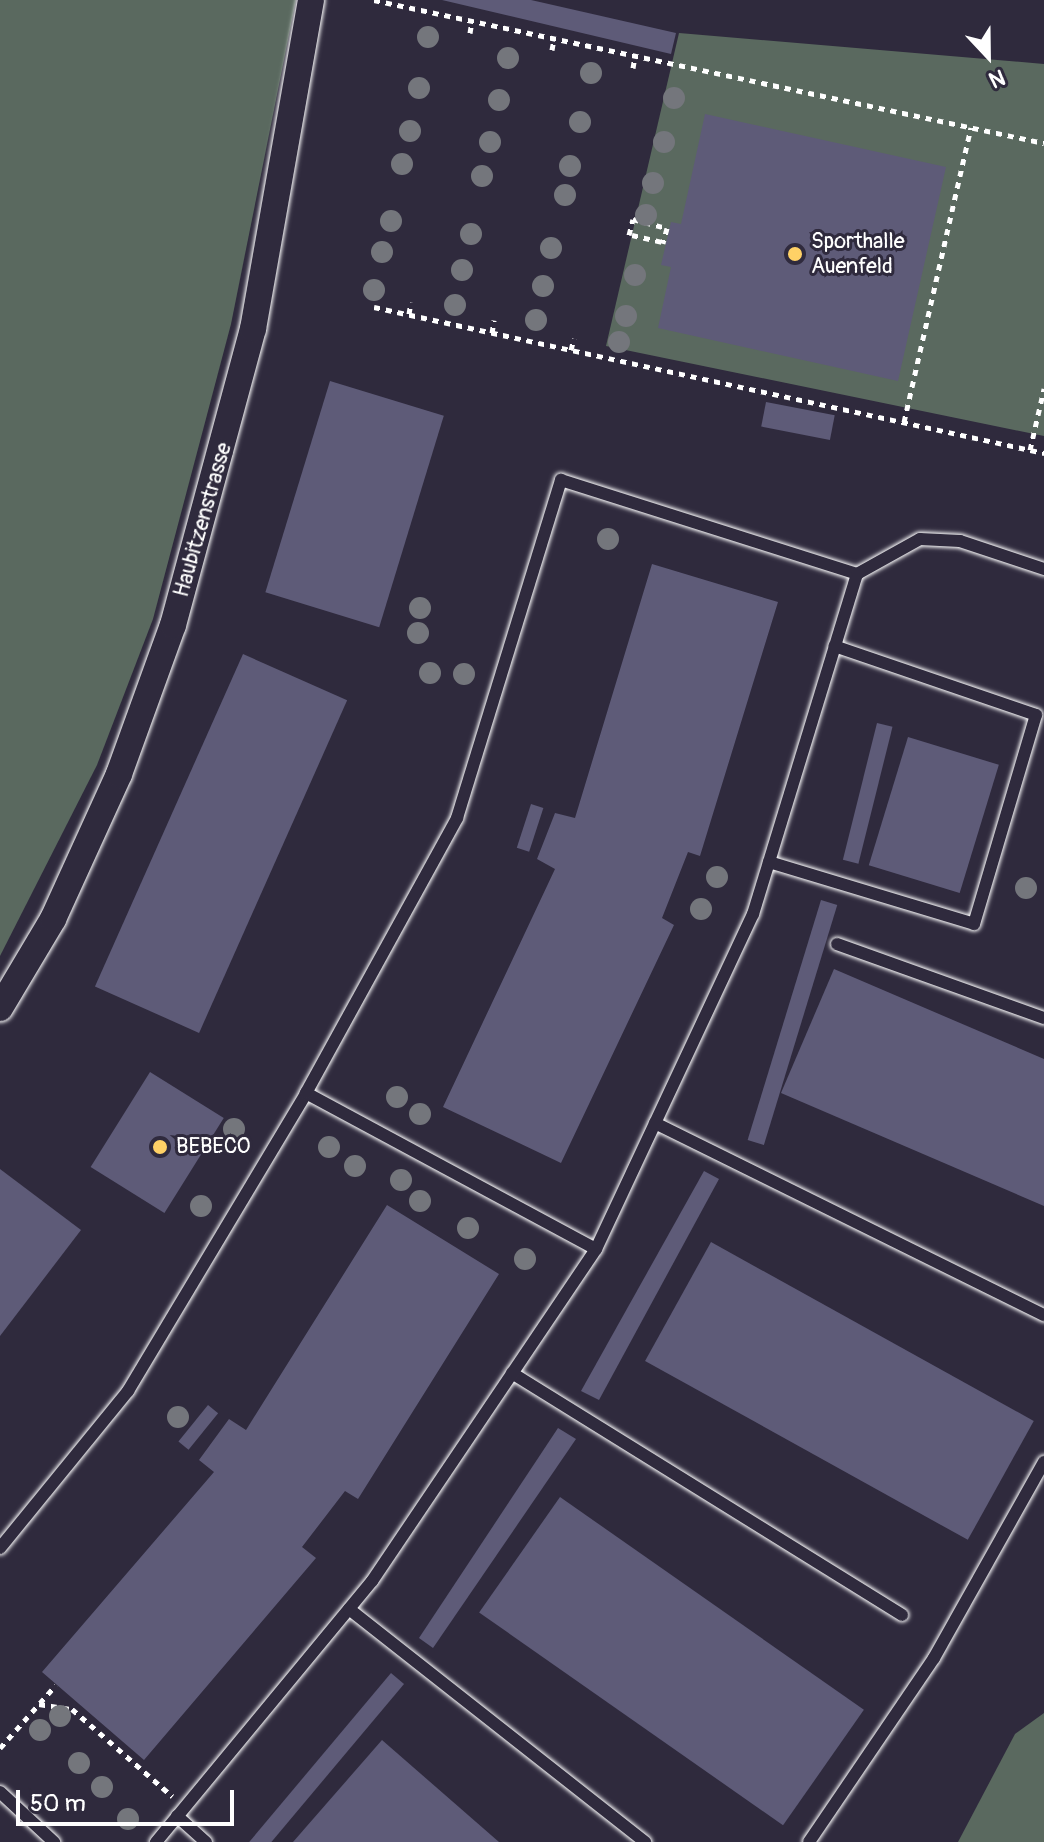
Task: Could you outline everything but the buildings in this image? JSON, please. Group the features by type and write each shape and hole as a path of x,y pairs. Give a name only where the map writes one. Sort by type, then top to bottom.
{"street":[{"name":"Haubitzenstrasse","path":"0,1008 53,919 112,788 177,611 253,329 311,0"}],"lane":[{"path":"0,1548 128,1391 306,1093 457,818 561,480 857,574"},
{"path":"156,1842 349,1609 596,1249 753,914 857,574 920,539 960,541 1044,569"},
{"path":"769,862 974,924 979,909 1036,715 835,646"},
{"path":"837,944 1044,1018"},
{"path":"306,1093 596,1249"},
{"path":"655,1123 1044,1315"},
{"path":"512,1373 902,1615"},
{"path":"809,1842 934,1658 1044,1462"},
{"path":"349,1609 645,1842"},
{"path":"0,1792 54,1842"},
{"path":"181,1812 206,1842"}],"path":[{"path":"374,0 1044,143"},
{"path":"470,33 472,21"},
{"path":"552,50 554,39"},
{"path":"633,68 635,56"},
{"path":"904,422 971,128"},
{"path":"633,219 667,228 665,243 630,235 633,219"},
{"path":"409,314 411,302"},
{"path":"374,307 1044,453"},
{"path":"492,333 494,320"},
{"path":"571,350 574,338"},
{"path":"1030,450 1044,389"},
{"path":"0,1748 56,1685"},
{"path":"39,1704 72,1709 181,1812"}],"green space":[{"path":"0,0 296,0 231,324 153,619 97,765 0,956"},
{"path":"679,33 1044,64 1044,436 606,346"},
{"path":"1044,1713 1044,1842 958,1842 1015,1734"}],"place":[{"name":"Sporthalle Auenfeld","path":"795,254"},
{"name":"BEBECO","path":"160,1147"}]}
